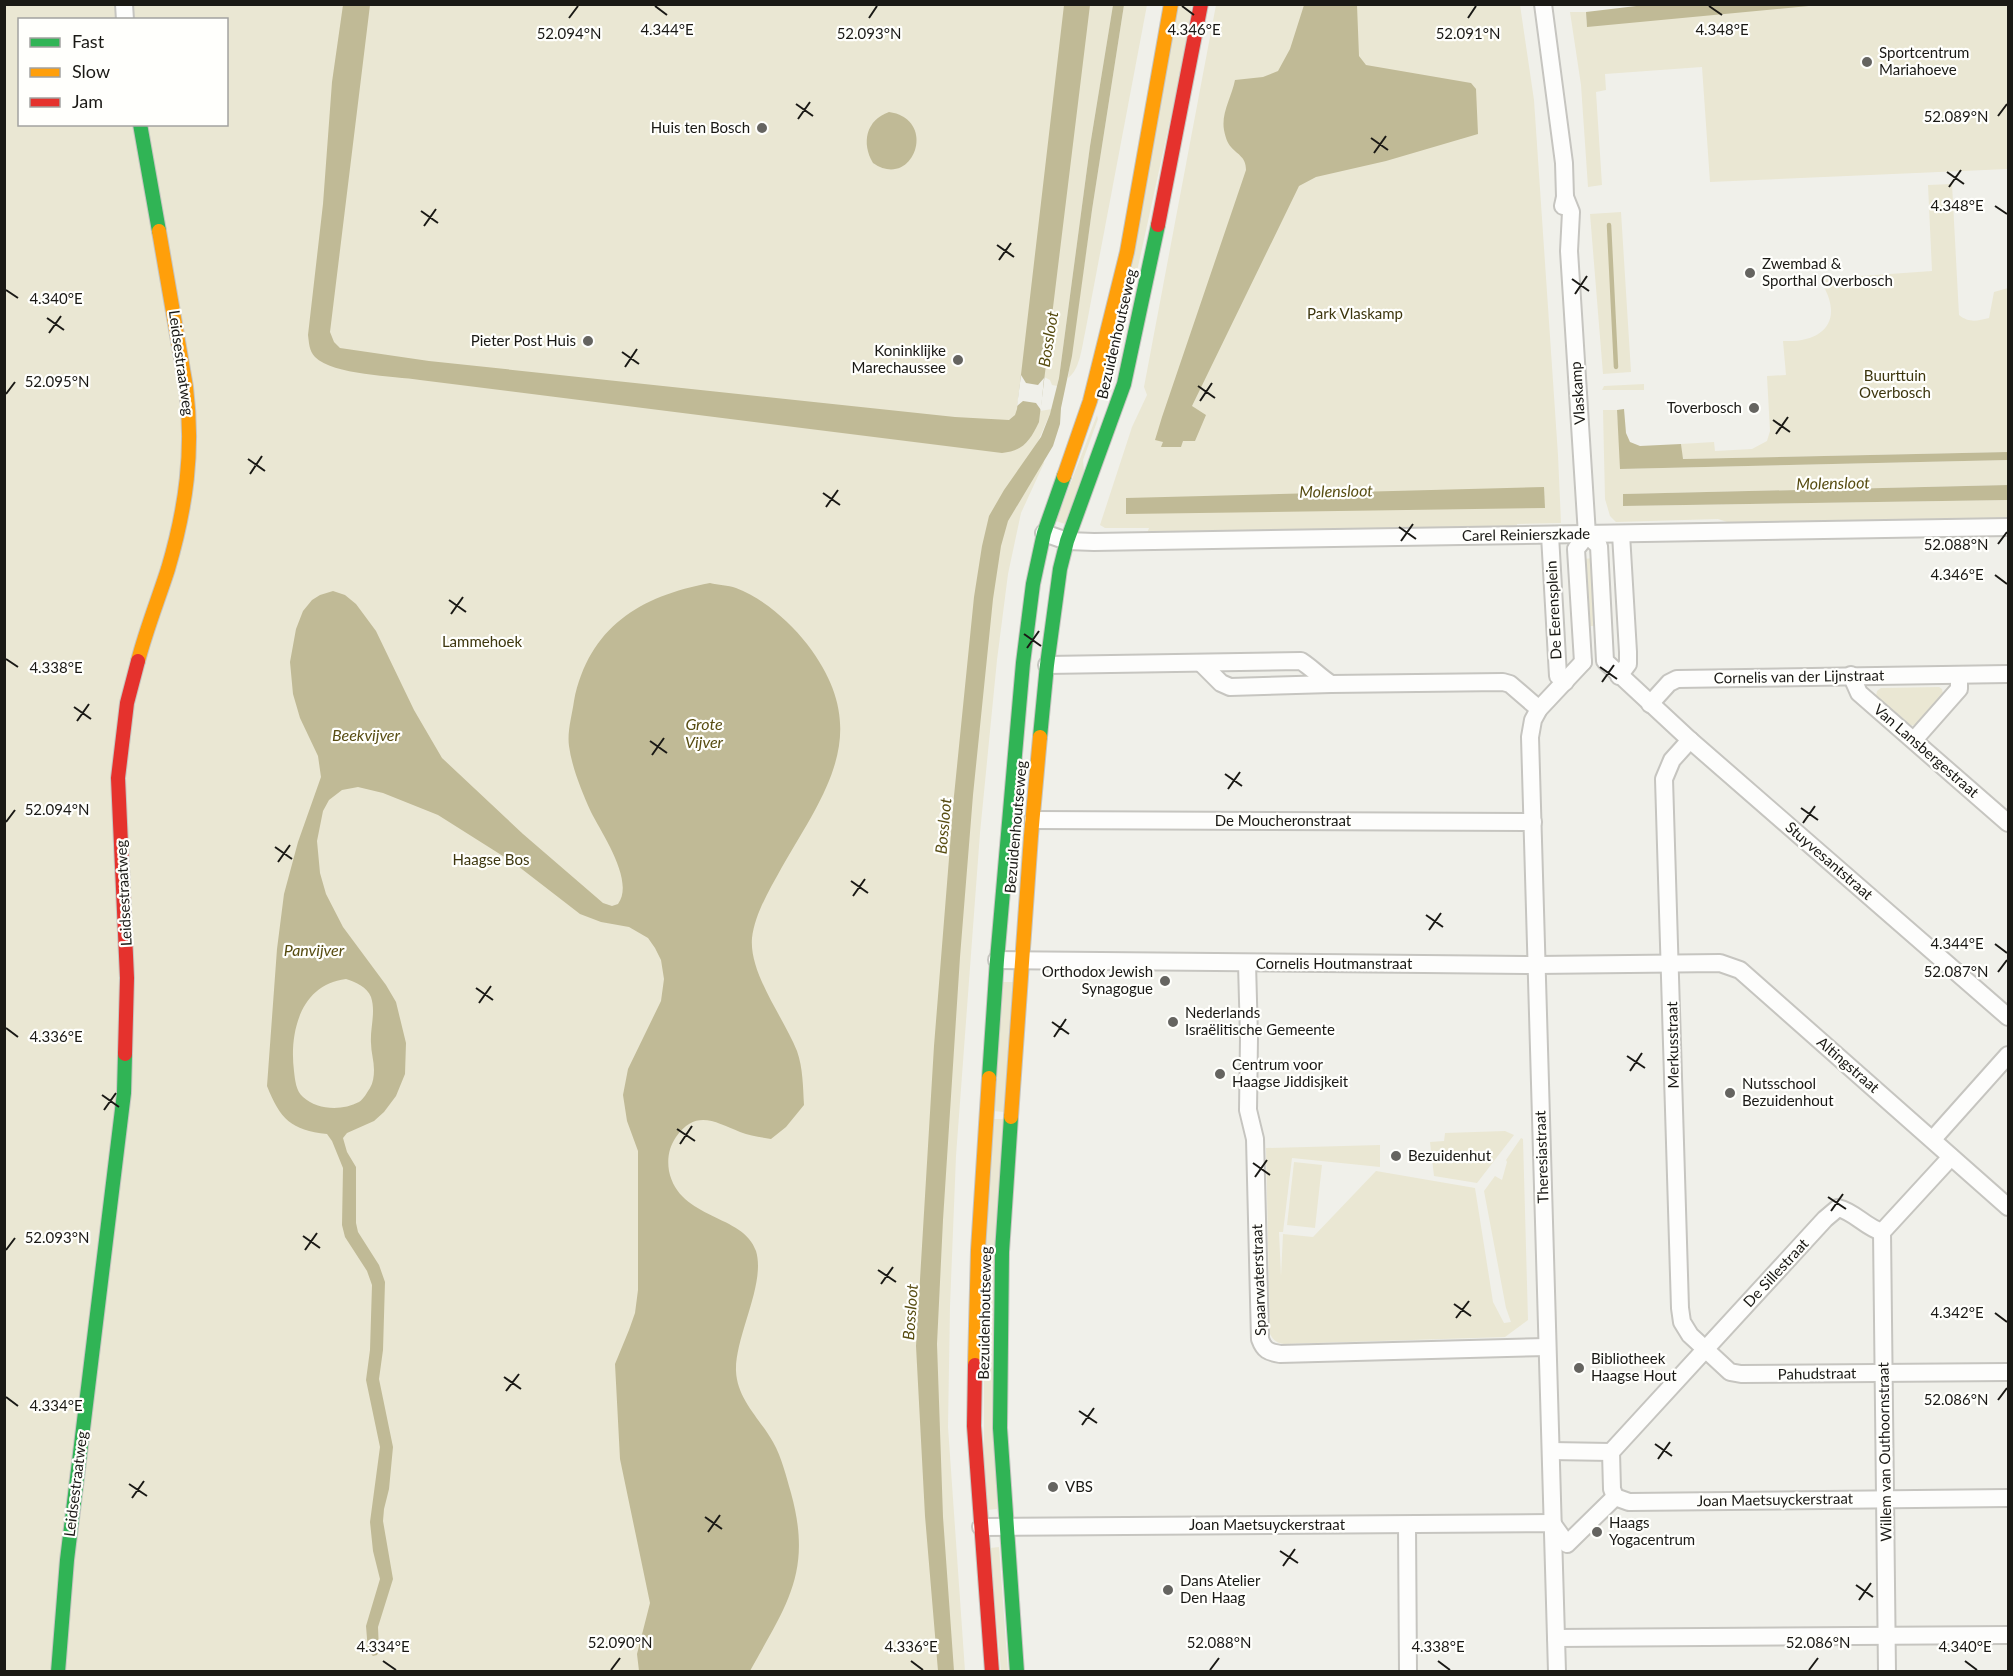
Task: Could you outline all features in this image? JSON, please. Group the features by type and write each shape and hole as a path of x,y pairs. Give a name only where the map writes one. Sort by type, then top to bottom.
{"main road":[{"name":"Bezuidenhoutseweg","path":"992,1671 974,1426 977,1308 980,1227 998,960 1023,663 1033,584 1044,533 1090,401 1127,252 1171,4"},
{"name":"Bezuidenhoutseweg","path":"1017,1671 1005,1527 1000,1428 1001,1287 1010,1117 1047,664 1060,569 1067,541 1124,384 1161,213 1201,4"},
{"name":"Leidsestraatweg","path":"58,1671 67,1560 124,1093 127,978 118,778 127,703 140,652 168,568 187,489 189,411 186,387 140,126"}],"street":[{"name":"Vlaskamp","path":"1543,4 1559,111 1564,163 1565,197 1560,214 1569,250 1587,535"},
{"name":"Carel Reinierszkade","path":"1044,533 1067,541 2008,527"},
{"path":"1619,676 1628,664 1621,534"},
{"name":"De Eerensplein","path":"1550,535 1558,676 1565,682"},
{"path":"1587,535 1599,546 1605,661 1650,704"},
{"name":"De Eerensplein","path":"1587,535 1576,549 1583,662 1605,661"},
{"path":"1047,664 1301,662 1311,667 1319,677 1331,684"},
{"name":"Theresiastraat","path":"1557,1671 1530,737 1533,720 1539,709 1583,662"},
{"path":"1201,663 1221,683 1230,687 1503,682 1510,684 1539,709"},
{"name":"Cornelis van der Lijnstraat","path":"1650,704 1669,683 1677,679 2008,674"},
{"name":"Van Lansbergestraat","path":"1851,675 1859,693 2008,823"},
{"path":"1914,740 1959,689 1959,675"},
{"name":"Stuyvesantstraat","path":"1650,704 2008,1017"},
{"name":"Merkusstraat","path":"1690,740 1672,760 1664,779 1681,1315 1685,1329 1706,1350"},
{"name":"De Moucheronstraat","path":"1033,820 1533,822"},
{"name":"Cornelis Houtmanstraat","path":"998,960 1670,965"},
{"name":"Spaarwaterstraat","path":"1247,963 1248,1110 1255,1139 1260,1339 1263,1347 1269,1352 1280,1354 1547,1347"},
{"name":"Altingstraat","path":"1670,965 1720,963 1740,970 2008,1207"},
{"path":"1933,1139 2008,1055"},
{"path":"1882,1232 1951,1156"},
{"name":"De Sillestraat","path":"1611,1452 1825,1219 1838,1208 1849,1211 1872,1229 1882,1232"},
{"name":"Willem van Outhoornstraat","path":"1882,1232 1887,1671"},
{"name":"Pahudstraat","path":"1706,1350 1730,1372 1741,1374 2008,1372"},
{"path":"1551,1451 1611,1452 1612,1490 1615,1497 1567,1544 1552,1523"},
{"name":"Joan Maetsuyckerstraat","path":"1615,1497 1629,1502 2008,1498"},
{"name":"Joan Maetsuyckerstraat","path":"981,1527 1552,1523"},
{"path":"1407,1525 1407,1671"},
{"path":"1556,1638 2008,1635"}],"green space":[{"name":"Sportcentrum Mariahoeve","path":"1819,4 2008,5 2008,169 1710,182 1702,67 1605,74 1606,90 1596,92 1602,185 1588,187 1581,85 1570,12 1586,12 1587,26"},
{"name":"Haagse Bos","path":"5,5 1113,5 1090,146 1059,378 1057,386 1052,385 1050,380 1044,377 1046,353 1040,390 1039,422 1040,411 1052,409 1037,444 1044,463 1021,513 1008,574 980,833 956,1156 950,1306 948,1427 965,1671 5,1672"},
{"path":"1124,5 1147,5 1081,351 1078,364 1068,378 1092,210"},
{"path":"1177,5 1192,5 1181,70 1110,395 1102,392"},
{"name":"Park Vlaskamp","path":"1216,5 1520,5 1534,100 1561,523 1517,524 1517,529 1146,536 1149,528 1105,528 1100,525 1132,427 1147,395 1144,387"},
{"name":"Buurttuin Overbosch","path":"1952,184 1959,315 1973,321 1989,318 1994,292 2008,288 2008,452 1682,459 1681,444 1714,442 1715,451 1752,449 1767,441 1770,431 1767,376 1786,375 1783,341 1811,338 1821,332 1831,316 1831,305 1819,279 1932,271 1928,185"},
{"path":"1621,212 1631,372 1603,374 1590,214"},
{"path":"1644,384 1644,390 1602,390 1604,386"},
{"path":"1603,410 1617,410 1621,469 2008,460 2008,485 1623,494 1623,506 2008,500 2008,520 1733,524 1718,519 1616,522 1610,516 1605,499"},
{"path":"1097,415 1098,419 1083,460 1084,472 1065,524 1056,521"},
{"path":"1595,558 1599,626 1585,626 1582,559"},
{"path":"1939,687 1943,694 1917,725 1908,726 1876,696 1877,691 1881,688"},
{"path":"1003,982 1013,982 1004,1112 993,1111"},
{"path":"993,1119 1003,1119 996,1248 985,1247"},
{"path":"1505,1131 1514,1135 1477,1183 1434,1176 1430,1142 1444,1141 1445,1133"},
{"path":"1521,1138 1523,1139 1528,1320 1505,1337 1284,1344 1273,1338 1270,1334 1266,1148 1380,1145 1380,1167 1292,1158 1283,1232 1279,1232 1281,1276 1283,1234 1313,1237 1376,1171 1475,1188 1493,1302 1504,1323 1511,1322 1506,1308 1484,1191 1495,1176 1502,1180 1506,1160"},
{"path":"1294,1162 1322,1165 1315,1228 1287,1225"},
{"path":"984,1255 995,1255 997,1509 987,1510 984,1468"},
{"path":"999,1547 1008,1671 1001,1671 990,1548"}],"water":[{"path":"1653,4 1819,5 1587,27 1586,12"},
{"name":"Bossloot","path":"343,5 370,5 330,332 334,342 340,348 429,361 955,417 1009,420 1015,415 1017,409 1064,5 1090,5 1039,422 1032,435 1021,447 1002,453 364,374 335,368 324,363 312,352 308,335 323,204 332,82"},
{"path":"1113,5 1124,5 1060,424 1053,446 1008,521 1001,546 993,599 973,795 943,1220 937,1344 943,1517 954,1671 938,1671 925,1516 916,1346 934,1046 954,796 974,597 989,516 1041,437 1050,414 1059,378 1090,146"},
{"path":"1304,5 1357,5 1359,56 1366,65 1471,83 1476,89 1478,134 1386,161 1316,177 1299,186 1192,406 1206,415 1195,441 1183,441 1181,447 1161,447 1163,442 1155,440 1162,417 1246,170 1243,159 1226,139 1223,124 1235,80 1263,77 1278,71 1290,49"},
{"path":"889,112 904,117 913,127 916,139 915,151 909,161 899,168 887,169 873,163 867,148 867,140 871,126"},
{"path":"1624,409 1626,433 1630,442 1640,446 1681,444 1683,459 2008,452 2008,460 1620,469 1617,410"},
{"path":"2008,485 2008,500 1623,506 1623,494"},
{"path":"1544,487 1545,508 1126,514 1126,498"},
{"name":"Grote Vijver","path":"710,583 730,586 766,604 793,627 807,644 827,675 837,704 840,732 836,758 828,784 764,901 756,919 752,938 753,952 761,981 799,1057 804,1105 786,1127 771,1139 744,1133 714,1122 698,1120 683,1128 672,1145 668,1158 669,1171 675,1187 685,1199 739,1230 749,1239 756,1251 757,1279 737,1357 737,1381 745,1400 776,1448 791,1493 799,1545 792,1587 775,1627 750,1671 639,1671 637,1654 650,1603 620,1459 615,1364 635,1313 638,1290 638,1151 627,1121 623,1095 628,1069 661,1001 664,979 661,960 655,948 648,938 629,927 601,922 580,914 514,863 438,815 383,793 358,787 342,790 329,800 323,811 317,841 320,873 326,894 343,927 396,1002 406,1043 405,1074 396,1096 374,1121 347,1133 343,1138 347,1152 356,1167 358,1232 379,1265 385,1282 383,1350 379,1379 393,1447 383,1521 393,1579 378,1627 379,1651 373,1656 368,1651 366,1626 380,1579 373,1551 370,1522 380,1447 366,1380 370,1350 372,1285 367,1271 345,1237 342,1225 343,1168 332,1141 327,1134 304,1129 288,1121 277,1107 267,1086 277,949 284,894 298,842 321,777 318,756 300,718 293,694 290,662 296,629 303,611 312,600 320,595 333,591 345,595 356,604 376,631 414,710 442,758 523,834 603,903 612,906 618,904 622,894 620,871 591,812 572,763 569,735 574,701 581,675 592,653 605,635 621,619 640,607 685,589","holes":["346,979 361,985 371,997 373,1079 370,1088 359,1102 338,1108 322,1107 309,1101 297,1089 293,1056 296,1026 308,1000 318,990"]}],"pier":[{"path":"1021,375 1026,383 1038,385 1044,378 1041,410 1036,403 1023,401 1017,406"}],"waterway":[{"path":"1609,225 1616,367"}],"traffic: fast":[{"path":"140,126 159,231"},
{"path":"1040,737 1060,569 1067,541 1124,384 1158,225"},
{"path":"989,1078 1023,663 1033,584 1044,533 1064,476"},
{"path":"58,1672 67,1560 124,1093 125,1054"},
{"path":"1011,1117 1002,1252 1000,1428 1017,1672"}],"traffic: slow":[{"path":"1064,476 1090,401 1127,252 1171,4"},
{"path":"138,661 180,524 189,457 186,387 159,231"},
{"path":"1011,1117 1040,737"},
{"path":"975,1365 978,1250 989,1078"}],"traffic: jam":[{"path":"1158,225 1201,4"},
{"path":"125,1054 127,978 118,778 127,703 138,661"},
{"path":"975,1365 974,1426 992,1672"}],"place":[{"name":"Sportcentrum Mariahoeve","path":"1867,62"},
{"name":"Huis ten Bosch","path":"762,128"},
{"name":"Zwembad & Sporthal Overbosch","path":"1750,273"},
{"name":"Pieter Post Huis","path":"588,341"},
{"name":"Koninklijke Marechaussee","path":"958,360"},
{"name":"Toverbosch","path":"1754,408"},
{"name":"Orthodox Jewish Synagogue","path":"1165,981"},
{"name":"Nederlands Israëlitische Gemeente","path":"1173,1022"},
{"name":"Centrum voor Haagse Jiddisjkeit","path":"1220,1074"},
{"name":"Nutsschool Bezuidenhout","path":"1730,1093"},
{"name":"Bezuidenhut","path":"1396,1156"},
{"name":"Bibliotheek Haagse Hout","path":"1579,1368"},
{"name":"VBS","path":"1053,1487"},
{"name":"Haags Yogacentrum","path":"1597,1532"},
{"name":"Dans Atelier Den Haag","path":"1168,1590"}],"water label":[{"name":"Molensloot","path":"1833,483"},
{"name":"Molensloot","path":"1336,491"},
{"name":"Beekvijver","path":"366,735"},
{"name":"Panvijver","path":"314,950"}],"park label":[{"name":"Lammehoek","path":"482,642"}]}
